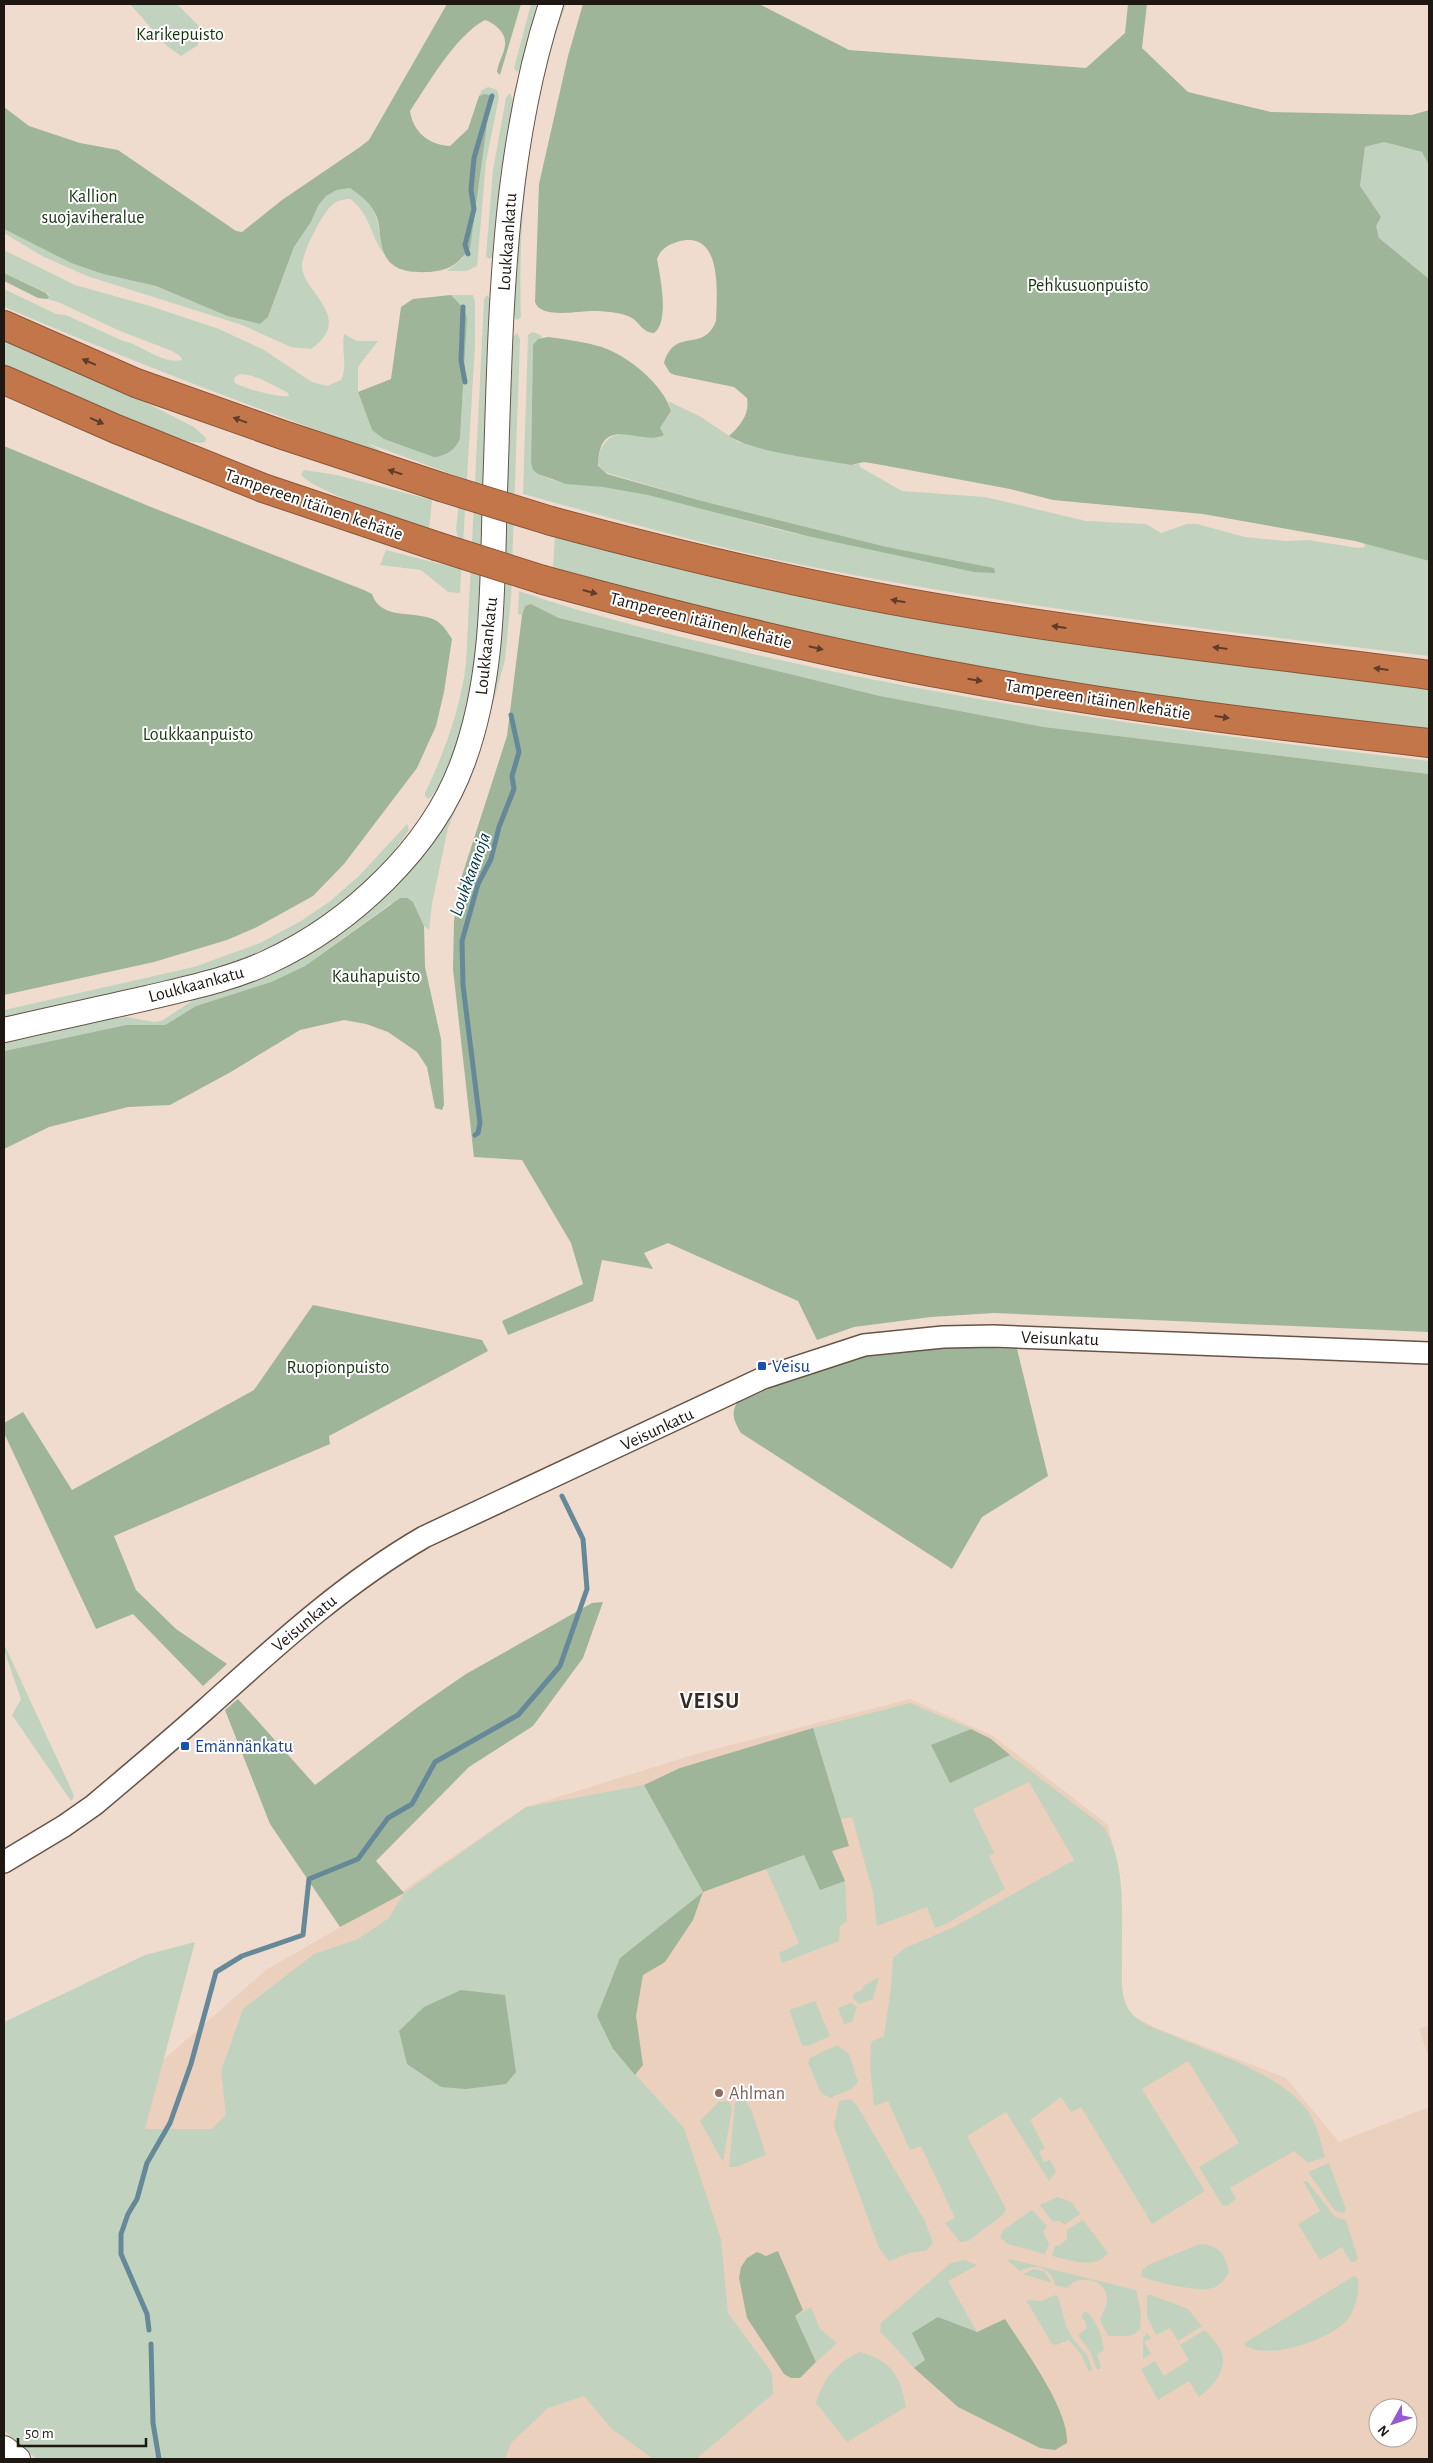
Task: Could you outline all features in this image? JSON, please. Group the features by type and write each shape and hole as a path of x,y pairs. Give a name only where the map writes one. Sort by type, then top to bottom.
{"highway":[{"path":"4,325 136,382 283,436 551,521 677,555 825,588 966,613 1114,635 1429,675"},
{"name":"Tampereen itäinen kehätie","path":"4,380 116,429 263,488 543,580 666,613 823,650 954,676 1100,701 1429,743"}],"main road":[{"name":"Loukkaankatu","path":"4,1030 222,980 268,962 320,934 378,887 422,836 448,796 463,764 473,732 487,669 502,322 510,192 527,88 551,4"},
{"path":"4,2448 18,2459"}],"street":[{"name":"Veisunkatu","path":"4,1862 64,1826 94,1805 273,1649 357,1579 391,1556 424,1537 778,1373 864,1345 943,1337 1036,1338 1429,1353"}],"shaded area":[{"name":"Ahlman","path":"910,1699 993,1736 1108,1825 1120,1877 1122,1989 1124,2001 1129,2011 1136,2018 1154,2027 1286,2078 1339,2142 1429,2107 1429,2459 144,2459 130,2408 146,2075 266,1970 396,1895 526,1807 696,1754"},
{"path":"1429,2025 1429,2058 1419,2029"}],"green space":[{"name":"Karikepuisto","path":"130,4 177,4 199,26 198,45 181,56 167,46"},
{"name":"Kallion suojaviheralue","path":"447,4 521,4 500,75 497,72 505,40 499,29 485,20 474,27 453,48 410,111 418,131 423,136 435,143 450,146 468,129 479,96 489,95 490,102 470,248 452,266 429,272 412,272 398,268 392,264 383,251 378,222 371,206 350,188 337,190 326,196 318,206 311,222 294,247 268,317 260,324 227,316 156,286 103,274 71,263 4,229 4,107 29,126 80,143 118,150 236,231 242,232 282,200 369,140"},
{"path":"531,4 540,4 522,67 517,72 514,68"},
{"path":"563,4 566,4 544,79 535,118 529,158 521,239 521,317 518,320 515,318 513,306 524,168 550,44"},
{"name":"Pehkusuonpuisto","path":"583,4 759,4 849,50 1086,68 1125,33 1128,4 1147,4 1142,48 1188,92 1271,112 1412,115 1429,110 1429,165 1422,152 1384,142 1365,147 1360,186 1381,217 1376,226 1379,238 1429,279 1429,561 1355,541 1203,514 1053,500 1010,489 882,465 864,462 851,465 770,451 740,442 729,436 746,414 747,398 734,387 670,373 664,363 675,345 704,336 710,331 716,321 717,295 714,266 710,253 703,245 692,240 677,242 664,248 660,253 657,259 662,287 663,309 659,327 654,333 644,330 635,320 624,315 597,311 562,313 545,311 539,308 535,302 539,184 568,56"},
{"path":"488,87 497,90 499,97 486,162 477,266 467,271 447,271 463,258 490,102 484,94 479,96 482,90"},
{"path":"510,93 513,101 502,170 494,257 489,259 486,256 493,170 506,98"},
{"path":"1384,142 1422,152 1429,165 1429,279 1379,238 1367,199 1360,186 1365,147"},
{"path":"350,188 362,197 375,212 383,247 388,259 377,243 363,213 350,199 337,202 330,207 313,235 305,253 302,266 304,276 328,316 329,326 324,337 311,349 291,347 242,325 87,276 42,256 4,233 4,229 71,263 103,274 156,286 227,316 260,324 268,317 294,247 311,222 318,206 326,196 337,190"},
{"path":"4,250 75,285 150,306 219,329 264,350 312,382 327,386 341,380 343,375 344,334 357,341 378,341 358,367 358,392 372,430 425,454 460,439 467,318 451,295 473,295 475,302 475,346 460,593 448,592 421,570 380,565 386,550 456,568 458,539 456,529 462,478 367,443 383,452 368,448 230,398 139,363 4,307 4,289 56,314 66,315 167,360 182,360 180,356 172,351 120,331 58,302 47,299 49,294 4,273","holes":["240,374 259,378 288,393 289,396 278,396 261,392 234,382 235,377"]},
{"path":"4,273 46,293 49,297 47,299 38,298 4,281"},
{"path":"451,295 464,309 467,318 460,439 450,452 434,457 384,439 372,430 358,392 391,379 401,307 413,299"},
{"path":"487,295 491,300 477,655 458,740 438,788 429,799 425,796 425,793 451,730 460,698 466,664 484,299"},
{"path":"532,332 542,337 533,345 531,462 541,475 550,479 570,484 624,489 651,494 807,536 994,568 887,547 702,501 601,471 598,460 601,449 607,440 622,434 655,437 663,434 660,428 671,411 668,401 701,417 738,442 851,465 859,464 860,467 902,491 985,497 1086,521 1146,524 1161,533 1187,524 1197,524 1245,537 1286,541 1308,540 1358,548 1365,547 1364,543 1429,561 1429,656 1112,616 954,593 875,579 728,549 523,494 528,335"},
{"path":"517,333 520,339 511,598 505,660 480,750 448,828 432,904 429,930 424,926 413,902 390,904 305,966 271,982 196,1006 165,1025 126,1025 4,1051 4,1043 110,1019 126,1017 155,1022 163,1020 195,999 237,986 314,951 372,908 492,703 501,636 512,338"},
{"path":"548,337 602,347 612,351 633,364 653,381 667,401 671,411 660,428 664,435 655,438 623,434 613,435 606,440 600,449 598,466 607,474 702,501 887,547 994,568 995,573 974,572 807,536 648,495 603,487 566,484 538,474 533,470 531,462 533,345 538,339"},
{"path":"4,341 129,394 194,427 206,438 205,442 193,442 170,436 4,367"},
{"name":"Loukkaanpuisto","path":"4,446 151,507 364,590 372,594 377,603 383,608 391,612 437,621 452,639 444,692 436,726 417,768 344,864 313,896 257,927 227,940 154,962 4,995"},
{"path":"304,470 337,475 432,500 429,530 360,505 321,488 301,474"},
{"path":"555,536 705,576 807,599 909,618 1077,645 1429,688 1429,731 1285,714 1041,679 818,636 584,578 553,568"},
{"path":"519,591 633,625 833,671 1002,703 1172,729 1429,761 1429,774 1044,727 880,696 559,618 531,604 525,606 522,615 518,614"},
{"path":"531,604 559,618 880,696 1044,727 1429,774 1429,1332 994,1313 931,1317 854,1327 817,1340 798,1301 668,1243 644,1253 653,1269 602,1260 593,1301 508,1335 502,1321 583,1284 571,1243 522,1160 474,1157 453,969 454,921 460,882 507,736 522,615 525,606"},
{"path":"407,824 409,830 392,854 365,882 336,907 285,941 217,969 4,1020 4,1010 194,967 260,943 301,921 329,902 359,876"},
{"name":"Kauhapuisto","path":"400,898 407,898 413,902 424,926 425,967 441,1039 444,1105 442,1110 435,1108 427,1067 417,1052 388,1032 366,1024 344,1020 300,1030 229,1073 170,1105 128,1107 49,1127 4,1149 4,1051 126,1025 165,1025 196,1006 271,982 305,966"},
{"name":"Ruopionpuisto","path":"313,1305 482,1340 488,1351 329,1436 330,1444 114,1536 136,1590 176,1629 227,1664 203,1686 133,1614 96,1629 4,1433 4,1423 23,1412 72,1490 254,1390"},
{"path":"944,1346 1017,1349 1048,1476 982,1517 952,1569 741,1433 735,1422 734,1414 737,1403 793,1378 870,1351"},
{"path":"603,1602 583,1658 533,1726 469,1767 376,1861 404,1893 340,1927 270,1824 225,1710 238,1699 315,1785 418,1707 466,1674 592,1603"},
{"path":"4,1644 73,1793 74,1797 71,1801 12,1715 21,1699 4,1650"},
{"path":"910,1703 971,1729 931,1745 950,1782 1010,1755 1103,1826 1111,1841 1120,1874 1122,1892 1122,1987 1124,1999 1129,2010 1137,2019 1148,2025 1241,2064 1275,2082 1290,2093 1303,2105 1311,2116 1325,2157 1308,2163 1294,2151 1230,2188 1236,2199 1227,2206 1222,2205 1199,2167 1239,2143 1188,2061 1142,2089 1205,2191 1152,2224 1081,2107 1071,2112 1061,2097 1030,2120 1045,2148 1039,2152 1044,2162 1050,2160 1056,2171 1049,2181 1006,2112 967,2136 1006,2209 1003,2215 968,2241 960,2242 945,2223 955,2218 921,2146 910,2150 888,2101 874,2106 870,2067 871,2042 884,2036 893,1958 905,1948 952,1928 1074,1860 1029,1782 973,1809 994,1853 989,1856 1005,1889 948,1923 935,1928 927,1907 877,1926 873,1893 852,1817 841,1819 813,1728"},
{"path":"813,1728 849,1846 832,1851 845,1881 820,1890 804,1855 703,1892 644,1785 680,1768"},
{"path":"971,1729 991,1739 1010,1755 950,1783 931,1745"},
{"path":"644,1785 703,1892 620,1958 613,2050 684,2128 721,2239 728,2313 772,2373 773,2394 696,2459 653,2459 612,2429 584,2396 548,2408 511,2443 505,2459 37,2459 4,2431 4,2022 145,1955 195,1942 145,2129 212,2129 226,2115 221,2071 243,2009 314,1954 358,1939 389,1918 404,1893 526,1807"},
{"path":"804,1855 820,1889 845,1881 847,1921 840,1926 839,1941 782,1963 779,1953 799,1943 766,1869"},
{"path":"703,1892 693,1920 665,1962 643,1975 636,2016 643,2065 635,2075 613,2049 597,2016 620,1958"},
{"path":"879,1977 873,1999 860,2004 852,1998 855,1992 861,1991 865,1985"},
{"path":"461,1990 505,1995 516,2072 506,2084 466,2089 441,2087 407,2064 399,2031 424,2007"},
{"path":"815,2001 830,2036 808,2046 802,2045 789,2010"},
{"path":"851,2003 857,2007 852,2022 844,2024 838,2008"},
{"path":"837,2045 849,2054 858,2082 852,2089 830,2098 821,2093 808,2063 810,2058"},
{"path":"741,2099 745,2100 752,2111 766,2155 736,2167 729,2167 735,2103"},
{"path":"850,2099 856,2104 925,2221 933,2243 926,2251 909,2253 889,2261 879,2248 834,2126 839,2101"},
{"path":"728,2101 732,2108 723,2162 700,2121 719,2102"},
{"path":"1329,2163 1346,2209 1344,2213 1335,2211 1308,2172"},
{"path":"1303,2181 1307,2181 1335,2217 1346,2220 1358,2258 1355,2262 1351,2262 1342,2247 1320,2260 1298,2224 1320,2211"},
{"path":"1058,2197 1071,2202 1080,2214 1064,2225 1060,2221 1052,2221 1040,2205"},
{"path":"1032,2210 1047,2226 1043,2232 1049,2244 1045,2254 1008,2244 1000,2238 1003,2230"},
{"path":"1083,2220 1108,2253 1097,2261 1089,2262 1052,2256 1055,2246 1060,2245 1067,2239 1067,2230"},
{"path":"1200,2244 1216,2248 1226,2260 1229,2272 1221,2283 1215,2287 1202,2289 1184,2287 1154,2281 1141,2276 1142,2270 1148,2265"},
{"path":"778,2251 803,2310 795,2316 816,2362 800,2378 791,2378 784,2374 747,2318 739,2278 741,2267 747,2258 757,2252 766,2256"},
{"path":"1010,2259 1136,2290 1141,2312 1140,2329 1135,2334 1128,2336 1108,2336 1100,2320 1106,2306 1107,2297 1105,2291 1096,2282 1090,2280 1077,2281 1067,2288 1055,2285 1050,2274 1042,2268 1031,2267 1020,2271 1008,2261"},
{"path":"964,2260 977,2265 948,2281 977,2332 914,2368 880,2331 881,2323 951,2263"},
{"path":"1034,2269 1044,2271 1052,2283 1023,2274"},
{"path":"1354,2276 1358,2278 1358,2284 1354,2309 1347,2320 1334,2330 1309,2343 1279,2350 1265,2351 1253,2349 1243,2344"},
{"path":"1055,2295 1058,2297 1067,2328 1073,2339 1087,2355 1092,2370 1089,2372 1081,2354 1069,2340 1056,2345 1052,2344 1026,2300 1041,2301"},
{"path":"1147,2295 1188,2309 1202,2326 1178,2341 1170,2328 1156,2335 1147,2317"},
{"path":"811,2307 820,2329 837,2343 816,2362 795,2316"},
{"path":"1084,2311 1092,2317 1102,2339 1104,2350 1097,2354 1101,2367 1099,2370 1096,2368 1091,2353 1078,2335 1086,2329 1086,2323 1082,2317"},
{"path":"938,2317 977,2332 1005,2319 1053,2397 1066,2429 1067,2443 1055,2450 1040,2448 958,2407 914,2368 925,2360 912,2333"},
{"path":"1205,2330 1218,2346 1223,2356 1221,2370 1210,2388 1199,2397 1189,2381 1158,2400 1141,2369 1155,2361 1164,2376 1189,2360 1180,2345"},
{"path":"1147,2333 1151,2338 1144,2342 1151,2354 1143,2359 1143,2338"},
{"path":"860,2352 880,2360 893,2371 901,2387 906,2407 847,2442 816,2403 823,2386 832,2372 844,2361"}],"waterway":[{"name":"Loukkaanoja","path":"468,254 465,245 474,209 471,190 474,158 492,96"},
{"name":"Loukkaanoja","path":"463,307 461,360 465,382"},
{"name":"Loukkaanoja","path":"475,1135 478,1133 480,1123 463,985 462,941 478,884 491,859 499,827 514,789 512,776 519,752 511,715"},
{"path":"149,2330 147,2314 121,2254 121,2234 128,2214 137,2199 147,2163 170,2123 191,2064 216,1972 242,1956 303,1935 309,1879 358,1859 388,1818 412,1804 435,1762 518,1715 560,1666 587,1589 583,1539 562,1496"},
{"path":"151,2344 153,2423 159,2459"}],"place":[{"name":"Veisu","path":"762,1366"},
{"name":"Emännänkatu","path":"185,1746"},
{"name":"Ahlman","path":"719,2093"}],"district":[{"name":"VEISU","path":"710,1700"}]}
